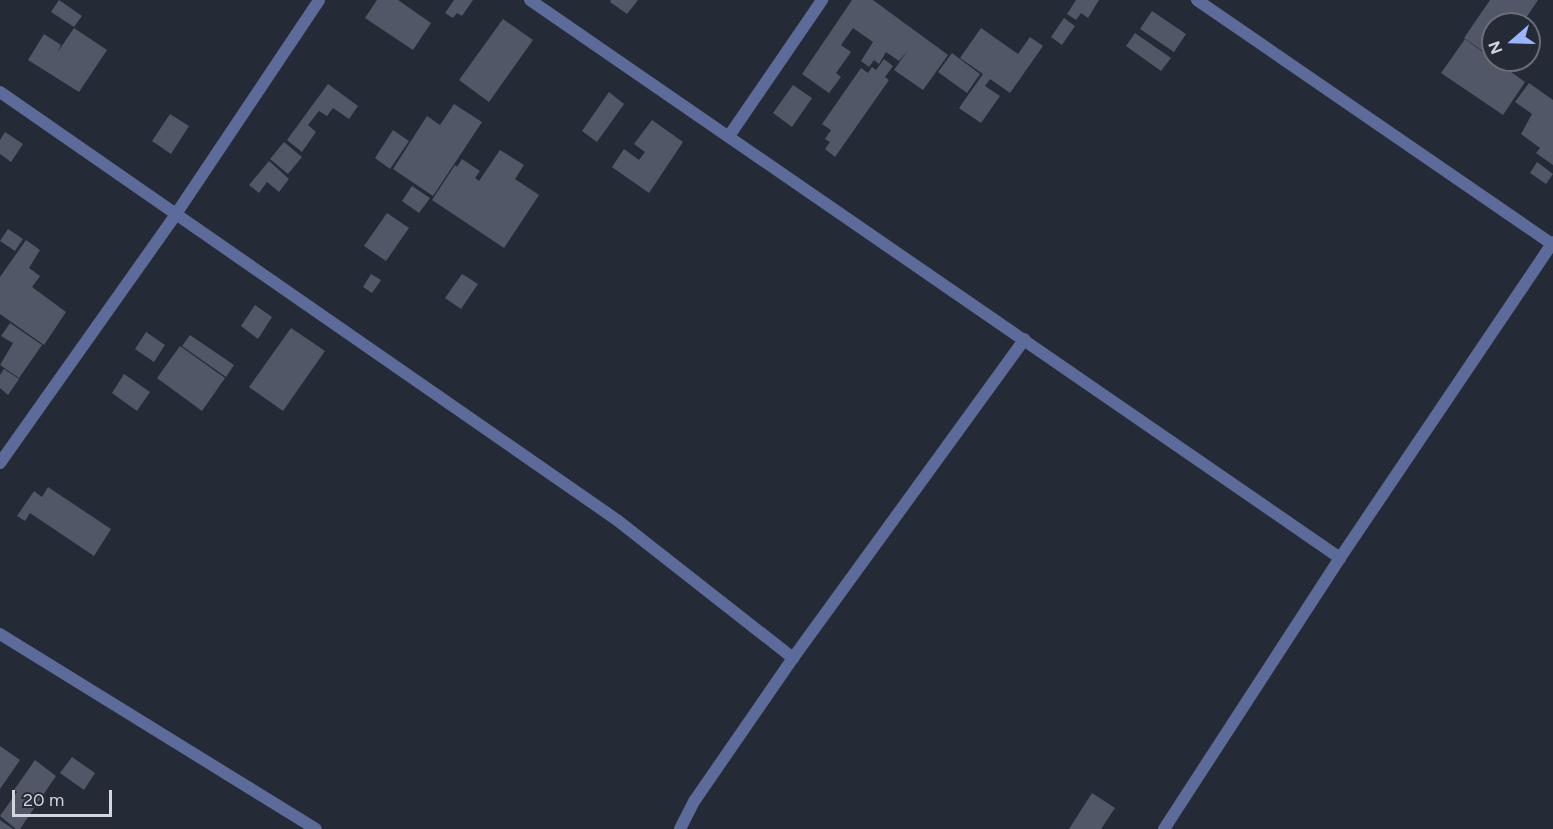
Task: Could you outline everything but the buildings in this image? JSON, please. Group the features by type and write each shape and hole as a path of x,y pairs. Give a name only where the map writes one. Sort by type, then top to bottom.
{"street":[{"path":"0,463 176,214 319,0"},
{"path":"530,0 1340,558"},
{"path":"729,136 822,0"},
{"path":"1164,829 1340,558 1553,244 1197,0"},
{"path":"0,92 617,520 793,658"},
{"path":"680,829 695,800 793,658 1025,339"},
{"path":"0,634 316,829"}]}
